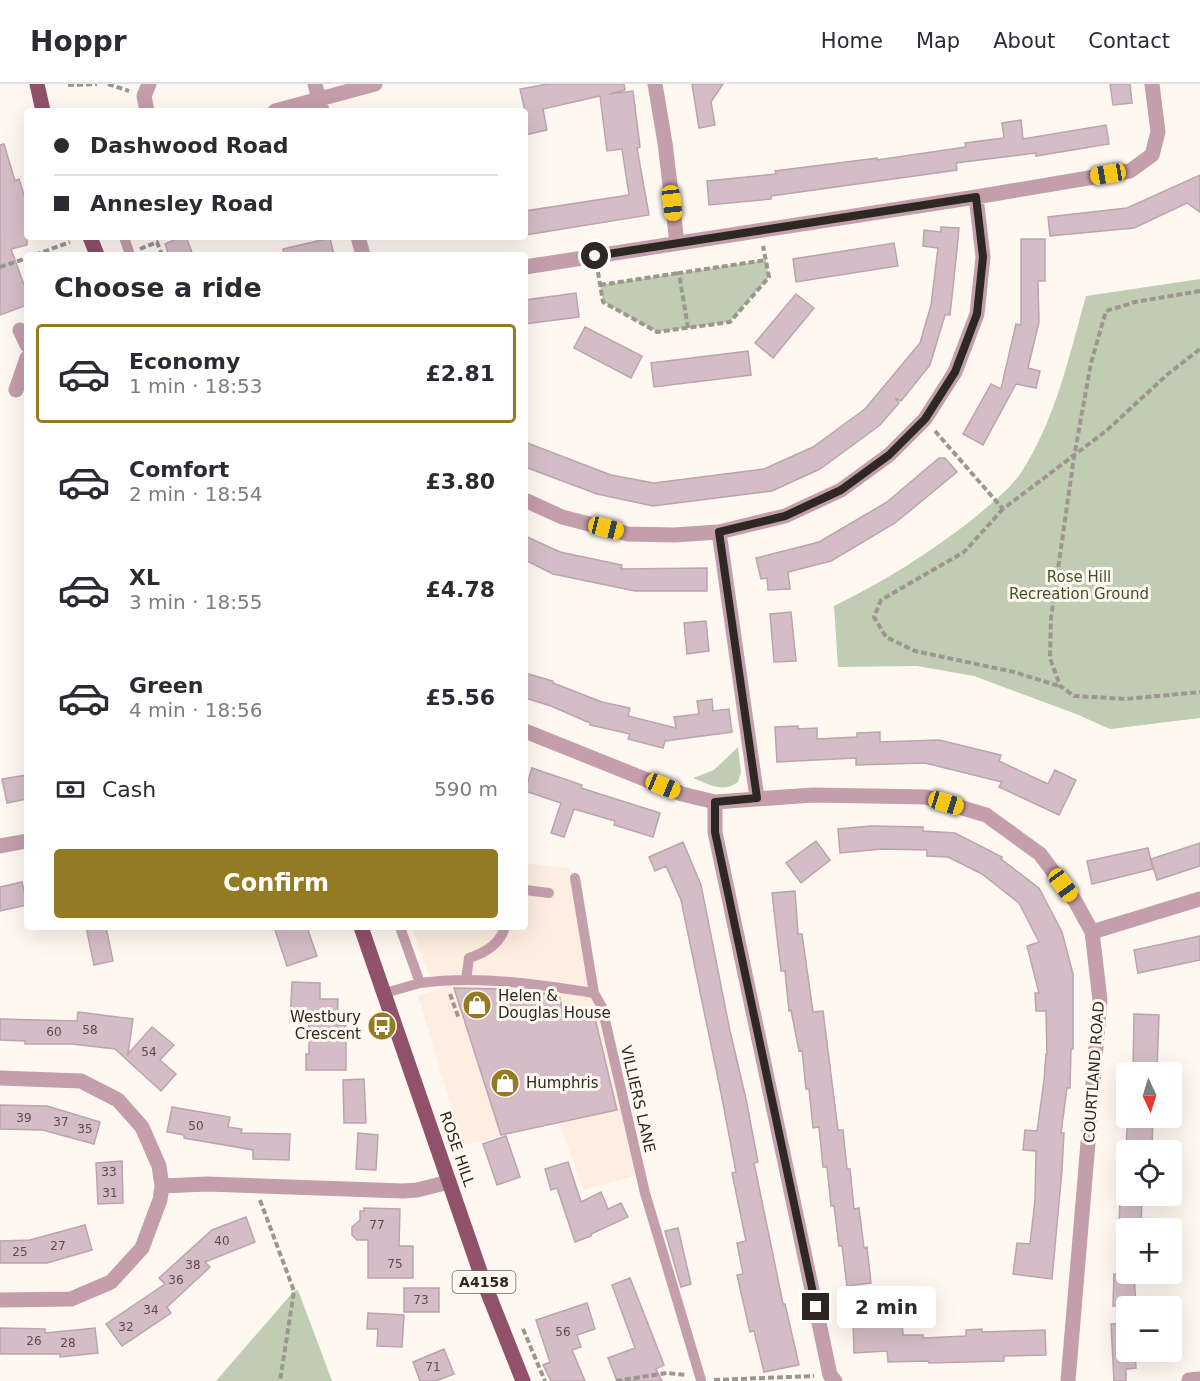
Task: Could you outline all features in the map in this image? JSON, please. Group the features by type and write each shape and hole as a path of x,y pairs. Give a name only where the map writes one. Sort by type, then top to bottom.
{"main road":[{"path":"37,84 42,108"},
{"name":"ROSE HILL","path":"362,930 484,1283 523,1381"}],"street":[{"path":"285,108 375,84"},
{"path":"655,84 665,143 677,243"},
{"path":"528,267 1130,171 1152,155 1158,132 1152,84"},
{"path":"528,501 562,517 628,534 674,535 719,532 785,516 841,490 889,455 925,419 955,372 977,314 983,257 976,197"},
{"path":"20,330 24,339"},
{"path":"16,390 24,367"},
{"path":"719,532 757,798"},
{"name":"COURTLAND ROAD","path":"528,732 682,794 715,802 813,795 926,797 986,815 1040,854 1074,901 1092,932 1100,1000 1068,1381"},
{"path":"715,802 715,832 832,1378"},
{"path":"0,846 24,842"},
{"path":"1092,932 1200,899"},
{"path":"0,1078 81,1082 118,1100 142,1127 159,1166 162,1186 160,1200 142,1248 111,1282 70,1299 0,1300"},
{"path":"162,1186 207,1184 403,1191 449,1182"}],"lane":[{"name":"VILLIERS LANE","path":"575,878 594,993 602,1007 645,1193 701,1380"},
{"path":"528,890 549,893"},
{"path":"401,930 420,982"},
{"path":"466,980 469,958 489,949 503,930"},
{"path":"385,993 420,982 448,979 526,982 594,993"}],"path":[{"path":"68,85 97,84"},
{"path":"108,84 147,97"},
{"path":"595,256 603,302 657,332 730,322 769,277 760,231"},
{"path":"43,252 70,242"},
{"path":"135,252 157,242 161,252"},
{"path":"0,267 24,259"},
{"path":"600,285 766,260"},
{"path":"679,273 688,328"},
{"path":"1060,686 1050,658 1051,618 1074,457 1089,374 1106,311 1135,302 1200,291"},
{"path":"1200,349 1168,374 1074,457 1003,509 964,552 880,600 874,617 886,638 915,651 1014,672 1060,686 1074,696 1126,699 1200,692"},
{"path":"925,419 1003,509"},
{"path":"449,990 459,1019"},
{"path":"255,1185 294,1291 280,1381"},
{"path":"522,1328 545,1381"},
{"path":"616,1381 667,1373 701,1380 832,1378"},
{"path":"680,1374 683,1381"}],"shaded area":[{"path":"528,863 569,868 589,989 599,1007 638,1175 584,1190 559,1123 463,1145 418,996 444,988 442,975 432,977 425,966 413,930 528,930"}],"green space":[{"path":"766,260 769,277 730,322 657,332 603,302 600,285"},
{"name":"Rose Hill Recreation Ground","path":"1200,279 1200,718 1110,729 974,676 917,666 838,667 834,606 889,577 939,544 999,497 1022,471 1034,451 1053,408 1086,296"},
{"path":"738,747 741,772 738,782 722,787 693,778 714,770"},
{"path":"298,1290 332,1381 216,1381 294,1291"}],"building":[{"path":"548,84 624,84 625,90 609,94 633,91 640,147 637,148 649,215 528,235 528,211 629,195 622,149 607,151 600,96 543,109 547,130 528,134 528,108 524,108 520,89"},
{"path":"692,84 723,84 711,102 715,125 699,128"},
{"path":"1110,84 1130,84 1132,103 1113,105"},
{"path":"1021,120 1023,139 1106,125 1109,144 1036,156 1036,153 956,163 957,170 771,196 771,199 709,205 707,181 776,174 775,171 877,158 877,160 966,147 965,143 1004,138 1002,123"},
{"path":"4,144 15,181 19,179 24,195 24,240 27,240 27,245 11,249 24,285 24,306 0,315 0,145"},
{"path":"1200,175 1200,212 1187,203 1134,228 1050,236 1048,217 1127,208"},
{"path":"941,227 959,228 950,315 945,315 930,365 901,401 895,398 899,403 880,425 820,469 772,491 653,506 597,494 528,468 528,443 611,475 654,483 764,469 813,447 865,409 920,343 931,305 938,248 923,246 924,230 941,232"},
{"path":"1021,239 1045,239 1045,281 1038,281 1039,322 1028,368 1040,371 1036,388 1016,384 983,445 963,434 991,384 1001,389 1016,324 1021,325"},
{"path":"174,240 187,240 192,252 168,252 165,244"},
{"path":"330,240 333,252 284,252 283,249"},
{"path":"894,243 898,266 796,282 793,259"},
{"path":"576,293 579,317 528,324 528,300"},
{"path":"796,294 814,308 773,358 755,343"},
{"path":"585,327 642,356 631,378 574,348"},
{"path":"748,351 751,375 654,387 651,363"},
{"path":"939,458 945,458 957,472 895,523 831,561 788,572 790,589 768,590 767,578 761,579 756,558 819,542 887,502"},
{"path":"528,537 560,552 622,565 621,569 707,568 707,591 635,591 553,574 528,562"},
{"path":"791,612 796,661 774,662 770,614"},
{"path":"706,621 709,651 687,654 684,623"},
{"path":"528,674 553,681 553,683 602,702 630,708 628,716 676,728 674,717 699,714 697,701 712,699 713,711 729,709 732,732 665,741 663,748 628,739 630,734 590,725 551,706 528,699"},
{"path":"798,726 798,729 817,728 817,739 857,737 857,733 880,732 880,742 939,740 1001,755 999,761 1048,784 1055,770 1076,780 1059,815 999,787 1002,782 925,763 856,765 856,758 777,762 775,727"},
{"path":"532,768 582,785 581,788 660,813 653,837 614,825 615,821 574,809 564,837 551,833 561,803 528,792"},
{"path":"24,775 24,800 7,803 2,779"},
{"path":"871,826 923,827 923,831 955,833 1002,857 1001,859 1039,888 1062,932 1073,974 1073,1049 1071,1049 1070,1088 1067,1088 1061,1133 1064,1133 1062,1170 1052,1279 1013,1274 1017,1243 1030,1244 1035,1200 1036,1151 1023,1150 1025,1130 1037,1131 1047,1054 1046,1011 1036,1011 1035,993 1039,993 1027,946 1039,942 1019,903 982,874 948,857 927,856 927,850 882,849 840,853 838,829"},
{"path":"816,841 830,860 801,883 786,863"},
{"path":"683,842 701,885 746,1099 758,1162 754,1163 783,1304 785,1304 799,1365 764,1372 754,1331 750,1332 737,1275 743,1274 737,1243 746,1241 732,1173 736,1172 681,900 666,866 655,871 649,857"},
{"path":"1200,843 1200,866 1157,880 1151,859"},
{"path":"1148,848 1153,869 1092,884 1087,861"},
{"path":"22,882 24,906 0,911 0,887"},
{"path":"795,891 798,934 802,934 813,1012 823,1011 838,1130 843,1130 854,1209 859,1208 871,1283 847,1286 834,1206 831,1206 827,1167 823,1167 819,1127 813,1128 802,1050 799,1051 791,1010 789,1011 785,971 781,971 772,893"},
{"path":"87,930 107,930 113,961 94,965"},
{"path":"275,930 308,930 317,956 287,966"},
{"path":"1200,936 1200,960 1138,973 1134,950"},
{"path":"292,982 320,983 320,999 338,999 337,1025 346,1025 346,1070 306,1070 306,1054 309,1054 309,1021 290,1021"},
{"path":"454,988 506,989 559,995 564,1017 593,1010 617,1110 501,1135"},
{"path":"78,1012 133,1019 128,1054 152,1027 174,1045 160,1060 176,1074 161,1091 115,1049 72,1044 25,1044 25,1041 0,1040 0,1019 77,1021"},
{"path":"1134,1014 1159,1015 1157,1062 1133,1062"},
{"path":"364,1079 366,1123 344,1123 343,1080"},
{"path":"0,1105 47,1106 100,1122 94,1144 43,1130 0,1129"},
{"path":"172,1107 230,1117 228,1127 242,1129 241,1133 290,1134 289,1160 253,1159 253,1150 184,1138 184,1135 167,1132"},
{"path":"1127,1128 1153,1128 1152,1140 1126,1140"},
{"path":"358,1133 378,1135 376,1170 356,1169"},
{"path":"506,1136 520,1177 497,1185 483,1144"},
{"path":"122,1161 123,1203 98,1204 96,1163"},
{"path":"568,1162 581,1202 601,1192 608,1209 621,1203 628,1217 575,1242 557,1188 551,1190 545,1169"},
{"path":"1120,1206 1142,1206 1141,1218 1119,1218"},
{"path":"364,1208 400,1209 399,1246 413,1246 413,1278 368,1278 368,1240 357,1240 352,1235 352,1227 360,1220 360,1211 364,1211"},
{"path":"246,1217 255,1242 205,1262 210,1267 167,1307 171,1313 122,1346 106,1324 165,1284 159,1278 212,1230"},
{"path":"85,1225 92,1250 47,1263 0,1263 0,1241 30,1240"},
{"path":"678,1228 691,1284 681,1287 665,1231"},
{"path":"1114,1274 1116,1274 1116,1284 1135,1284 1135,1296 1116,1296 1116,1306 1113,1306"},
{"path":"630,1278 664,1365 656,1369 662,1381 617,1381 608,1358 635,1348 612,1285"},
{"path":"404,1288 439,1288 439,1312 404,1312"},
{"path":"587,1303 595,1329 577,1335 581,1347 572,1350 585,1381 551,1381 543,1365 550,1362 536,1320"},
{"path":"368,1313 404,1315 402,1347 377,1346 378,1329 367,1329"},
{"path":"879,1318 879,1321 902,1320 903,1335 923,1335 923,1338 966,1336 966,1330 982,1329 982,1332 1045,1330 1046,1355 1004,1356 1004,1361 929,1363 928,1361 888,1362 887,1351 854,1353 853,1319"},
{"path":"1111,1324 1116,1324 1116,1362 1136,1362 1136,1368 1126,1369 1126,1381 1114,1381"},
{"path":"0,1328 45,1329 45,1333 95,1328 98,1353 60,1357 60,1354 0,1354"},
{"path":"444,1349 454,1374 436,1381 420,1381 413,1362"}],"place":[{"name":"Helen & Douglas House","path":"477,1005"},
{"name":"Westbury Crescent","path":"382,1026"},
{"name":"Humphris","path":"505,1083"}],"route":[{"path":"595,256 976,197 983,257 977,314 955,372 925,419 889,455 841,490 785,516 719,532 757,798 715,802 715,832 816,1307"}]}
